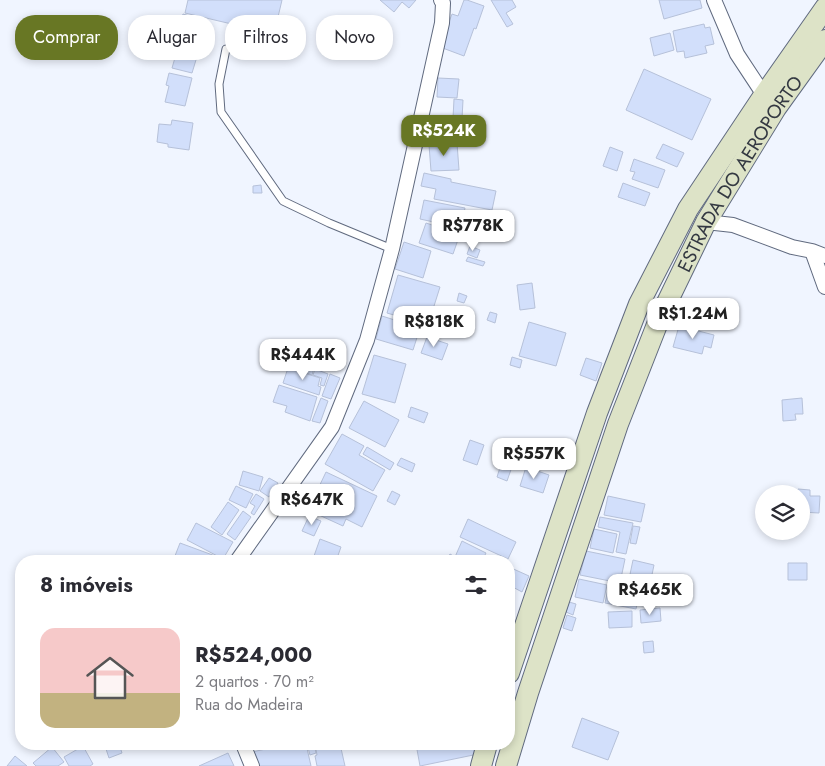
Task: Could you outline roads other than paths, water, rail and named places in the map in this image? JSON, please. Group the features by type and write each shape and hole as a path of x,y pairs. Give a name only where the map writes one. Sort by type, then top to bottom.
{"main road":[{"name":"ESTRADA DO AEROPORTO","path":"515,655 597,413 639,304 688,210 764,95 825,8"},
{"name":"ESTRADA DO AEROPORTO","path":"515,736 618,424 660,317 706,222 776,108 825,40"},
{"path":"481,766 486,750"},
{"name":"ESTRADA DO AEROPORTO","path":"506,766 511,750"}],"street":[{"path":"714,0 736,54 764,95"},
{"path":"241,555 332,427 367,340 392,249 442,23 444,1"},
{"path":"706,222 733,225 792,247 819,253 825,287"},
{"path":"245,750 252,766"}],"lane":[{"path":"225,55 219,84 221,112 283,201 329,223 392,249"}]}
